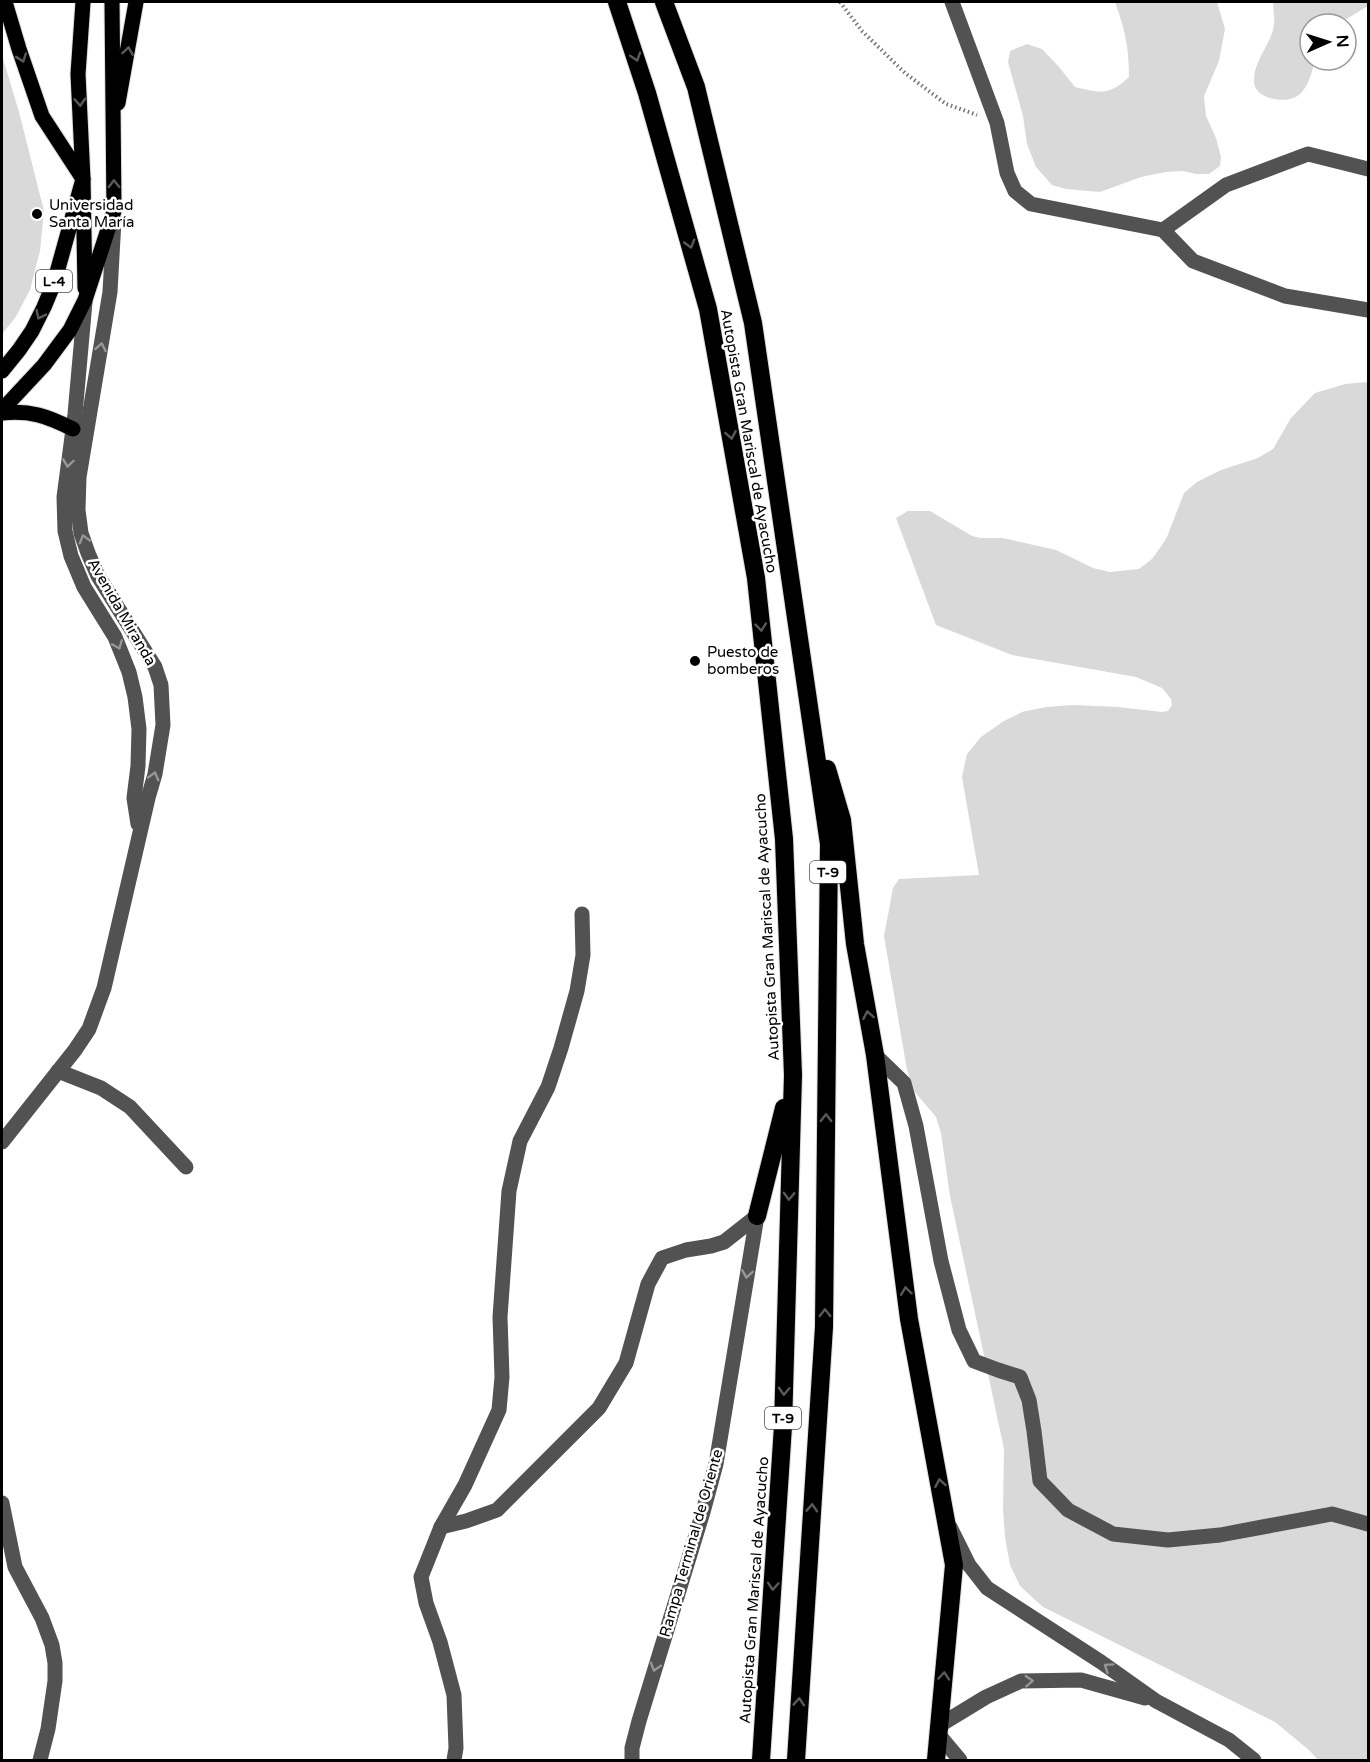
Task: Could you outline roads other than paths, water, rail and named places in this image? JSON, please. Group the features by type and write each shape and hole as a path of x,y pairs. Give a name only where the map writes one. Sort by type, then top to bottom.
{"highway":[{"name":"Autopista Gran Mariscal de Ayacucho","path":"617,2 647,93 708,309 756,578 784,839 793,1075 783,1426 761,1761"},
{"name":"Autopista Gran Mariscal de Ayacucho","path":"664,2 696,87 753,323 829,844 825,1327 796,1761"},
{"path":"809,707 842,820 855,944 875,1055 909,1320 954,1564 936,1761"},
{"path":"757,1216 793,1075"}],"main road":[{"path":"5,2 42,116 83,179 85,300"},
{"name":"L-4","path":"2,371 32,331 44,307 54,283 83,179 78,74 83,2"},
{"name":"L-4","path":"2,412 70,330 85,300 114,211 112,2"},
{"name":"L-4","path":"113,129 136,2"},
{"path":"2,412 35,413 73,429"}],"street":[{"path":"952,2 997,123 1006,173 1015,191 1031,204 1163,230 1193,261 1285,297 1368,310"},
{"path":"1163,230 1226,185 1308,154 1368,169"},
{"name":"Avenida Miranda","path":"2,1142 89,1029 104,988 160,748 163,725 161,685 155,667 98,576 81,533 78,510 79,477 110,292 114,211"},
{"name":"Avenida Miranda","path":"85,300 64,497 65,531 71,556 84,587 115,637 129,672 139,729 134,798 140,833"},
{"path":"454,1761 456,1748 454,1695 440,1642 426,1603 421,1577 441,1527 465,1485 499,1410 502,1377 500,1317 509,1191 520,1142 548,1087 577,991 583,955 582,914"},
{"path":"875,1055 904,1083 916,1126 941,1260 959,1330 974,1361 1020,1377 1029,1400 1040,1481 1068,1510 1113,1534 1168,1540 1220,1534 1332,1514 1368,1524"},
{"path":"58,1071 101,1088 130,1107 186,1167"},
{"path":"441,1527 497,1510 599,1408 626,1363 648,1284 662,1258 724,1242 757,1216"},
{"name":"Rampa Terminal de Oriente","path":"632,1761 632,1748 639,1720 716,1464 757,1216"},
{"path":"2,1503 15,1568 42,1618 52,1645 55,1663 51,1710 40,1761"},
{"path":"946,1518 969,1565 987,1588 1101,1662 1156,1701 1228,1740 1254,1761"},
{"path":"960,1761 939,1730 986,1697 1021,1681 1082,1680 1156,1701"}],"place":[{"name":"Universidad Santa María","path":"37,214"},
{"name":"Puesto de bomberos","path":"695,661"}]}
